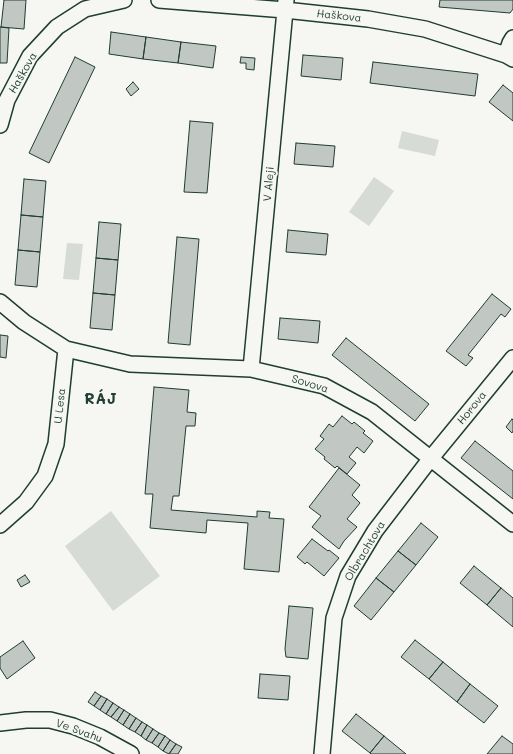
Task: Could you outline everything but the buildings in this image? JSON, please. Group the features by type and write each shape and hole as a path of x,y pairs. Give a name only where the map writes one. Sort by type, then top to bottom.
{"street":[{"name":"Haškova","path":"0,125 8,100 30,56 57,27 85,9 124,0"},
{"name":"Haškova","path":"159,0 286,5 425,29 509,57"},
{"name":"V Aleji","path":"251,369 286,5"},
{"path":"509,57 510,43 513,38"},
{"path":"0,302 24,322 66,349"},
{"name":"Sovova","path":"66,349 130,364 251,369 324,386 372,412 513,524"},
{"name":"U Lesa","path":"0,525 26,502 45,476 56,444 66,349"},
{"name":"Horova","path":"431,458 513,358"},
{"name":"Olbrachtova","path":"322,754 334,618 348,576 374,532 431,458"},
{"name":"Ve Svahu","path":"0,723 26,720 50,720 74,726 94,734 131,754"}],"shaded area":[{"path":"402,131 439,140 435,156 398,148"},
{"path":"374,177 394,191 369,226 349,212"},
{"path":"67,243 83,244 79,280 63,279"},
{"path":"111,511 160,576 113,611 65,546"}],"district":[{"name":"RÁJ","path":"101,399"}]}
